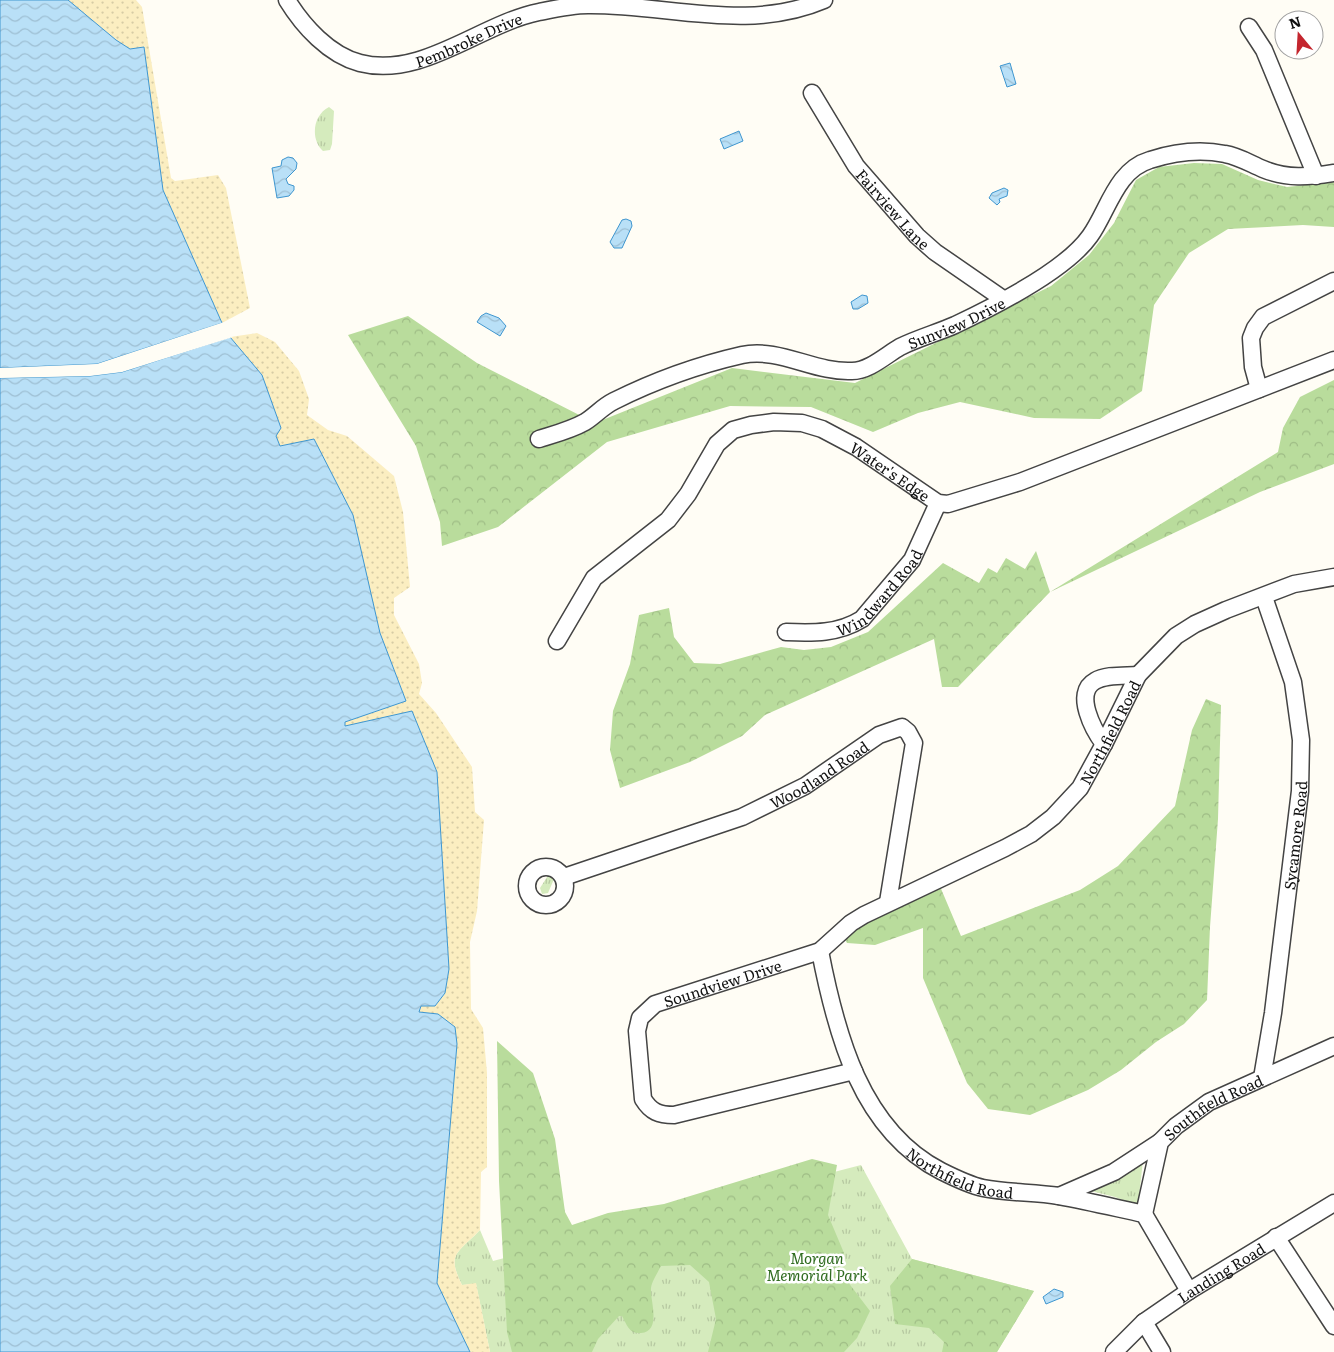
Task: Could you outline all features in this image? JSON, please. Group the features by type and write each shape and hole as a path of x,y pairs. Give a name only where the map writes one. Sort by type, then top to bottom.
{"street":[{"name":"Pembroke Drive","path":"286,0 314,35 334,50 360,63 394,65 424,60 492,27 537,12 585,4 700,15 763,16 804,8 824,0"},
{"path":"1249,27 1264,50 1316,176"},
{"name":"Fairview Lane","path":"812,93 856,166 917,236 935,252 1003,299"},
{"name":"Sunview Drive","path":"539,439 584,423 600,408 634,391 679,373 744,354 766,354 821,369 854,372 865,368 901,347 955,325 1003,299 1071,256 1090,237 1118,185 1130,172 1146,161 1173,154 1200,151 1228,154 1289,177 1334,173"},
{"path":"1259,389 1253,367 1251,338 1255,328 1263,317 1334,280"},
{"name":"Water's Edge","path":"557,640 594,578 668,520 688,494 717,444 733,430 751,424 774,422 822,428 856,447 938,502 958,502 1020,482 1334,360"},
{"name":"Windward Road","path":"786,632 824,634 854,624 862,619 912,560 938,502"},
{"name":"Northfield Road","path":"888,902 1005,848 1031,834 1053,817 1080,788 1138,675 1163,648 1183,632 1226,610 1294,584 1334,577"},
{"name":"Sycamore Road","path":"1262,1078 1273,1013 1300,791 1301,740 1293,682 1264,597"},
{"path":"1104,744 1096,733 1086,712 1089,687 1092,682 1100,678 1138,675"},
{"name":"Woodland Road","path":"564,877 742,817 805,786 879,735 898,727 908,732 914,743 888,902"},
{"name":"Soundview Drive","path":"854,1071 674,1115 656,1113 642,1099 637,1031 640,1018 650,1008 668,999 820,951 851,923 888,902"},
{"name":"Northfield Road","path":"820,951 829,1001 854,1071 864,1095 882,1123 898,1141 926,1163 958,1180 983,1188 1059,1196 1144,1214"},
{"name":"Southfield Road","path":"1144,1214 1160,1142 1194,1111 1334,1046"},
{"path":"1059,1196 1114,1172 1160,1142"},
{"name":"Landing Road","path":"1114,1352 1144,1322 1189,1291 1334,1203"},
{"path":"1144,1214 1189,1291"},
{"path":"1276,1238 1334,1326"},
{"path":"1144,1322 1162,1352"}],"green space":[{"path":"329,107 334,111 332,144 330,150 323,151 316,140 315,128 319,116"},
{"path":"1194,163 1222,164 1258,180 1287,187 1334,182 1334,227 1303,225 1228,229 1189,253 1154,305 1142,391 1100,419 1034,418 960,402 918,413 873,432 811,407 730,406 607,442 498,527 442,546 440,522 416,446 348,335 408,316 477,363 595,423 732,368 855,383 1051,286 1089,255 1114,223 1136,180 1159,167"},
{"path":"1334,380 1334,464 1260,492 1050,592 1278,452 1283,428 1300,397"},
{"path":"1036,551 1050,592 958,687 942,687 934,639 765,715 742,736 690,762 620,788 610,750 613,711 630,664 639,615 669,608 674,637 694,663 720,664 781,647 804,650 831,647 868,632 943,563 979,583 988,568 997,573 1006,558 1025,569"},
{"path":"1206,699 1221,705 1218,819 1207,1000 1184,1024 1156,1042 1121,1070 1088,1090 1030,1115 988,1109 967,1083 923,978 923,928 875,945 847,943 843,936 854,926 939,884 961,936 1080,890 1118,866 1175,806 1192,730"},
{"path":"549,874 553,875 554,879 548,893 542,894 540,888"},
{"path":"497,1041 533,1073 555,1139 565,1212 572,1225 608,1213 664,1204 812,1159 837,1165 828,1215 844,1253 838,1269 870,1311 857,1338 844,1352 708,1352 716,1319 709,1282 690,1265 661,1266 651,1288 654,1315 651,1327 647,1331 641,1333 634,1332 629,1328 622,1316 619,1316 598,1339 592,1352 512,1352 507,1332 499,1181"},
{"path":"1143,1160 1138,1206 1115,1197 1087,1190"},
{"name":"Morgan Memorial Park","path":"861,1165 912,1259 1034,1291 997,1352 490,1352 476,1284 462,1285 457,1274 455,1260 457,1254 480,1230 493,1261"},
{"path":"912,1259 1034,1291 997,1352 942,1352 944,1342 929,1328 895,1324 890,1286"}],"sand":[{"path":"68,0 136,0 142,7 171,178 175,181 218,175 226,188 250,308 222,323 163,190 144,48 130,49 116,40"},
{"path":"257,333 275,342 299,371 309,399 307,415 328,430 347,436 394,476 403,512 410,587 394,598 394,615 419,664 422,683 419,694 436,713 472,767 475,812 484,820 477,911 470,942 471,1009 483,1028 487,1073 487,1167 481,1172 480,1230 460,1249 455,1260 455,1266 462,1285 476,1283 490,1352 470,1352 437,1283 457,1044 438,1014 419,1012 421,1006 435,1006 445,993 449,969 437,772 345,726 345,722 406,701 380,633 275,436 281,428 262,375 230,337"}],"water":[{"path":"0,0 68,0 116,40 130,49 144,47 163,190 222,323 97,364 0,368"},
{"path":"1010,63 1016,84 1007,87 1000,66"},
{"path":"739,131 743,141 724,149 720,139"},
{"path":"288,157 293,158 297,163 296,169 286,179 288,184 294,186 294,190 289,196 277,198 272,168 281,166 282,160"},
{"path":"1004,188 1008,190 1007,196 999,199 1000,202 997,205 989,198 992,193"},
{"path":"622,220 631,221 632,226 622,248 614,248 610,242"},
{"path":"862,295 867,296 868,303 858,309 853,309 851,302"},
{"path":"486,313 499,318 506,326 500,336 477,322"},
{"path":"230,337 262,375 281,428 276,436 280,446 314,439 353,515 380,633 406,701 345,722 345,726 412,711 437,772 449,969 445,993 435,1006 421,1006 419,1012 438,1014 455,1027 457,1044 437,1283 470,1352 0,1352 0,378 90,376 122,372"},
{"path":"1054,1289 1063,1292 1063,1297 1046,1304 1043,1297"}],"pier":[{"path":"224,322 223,325 98,367 0,370 0,368 97,364"},
{"path":"229,335 233,337 122,372 90,376 0,378 0,375 90,374 121,370"}]}
